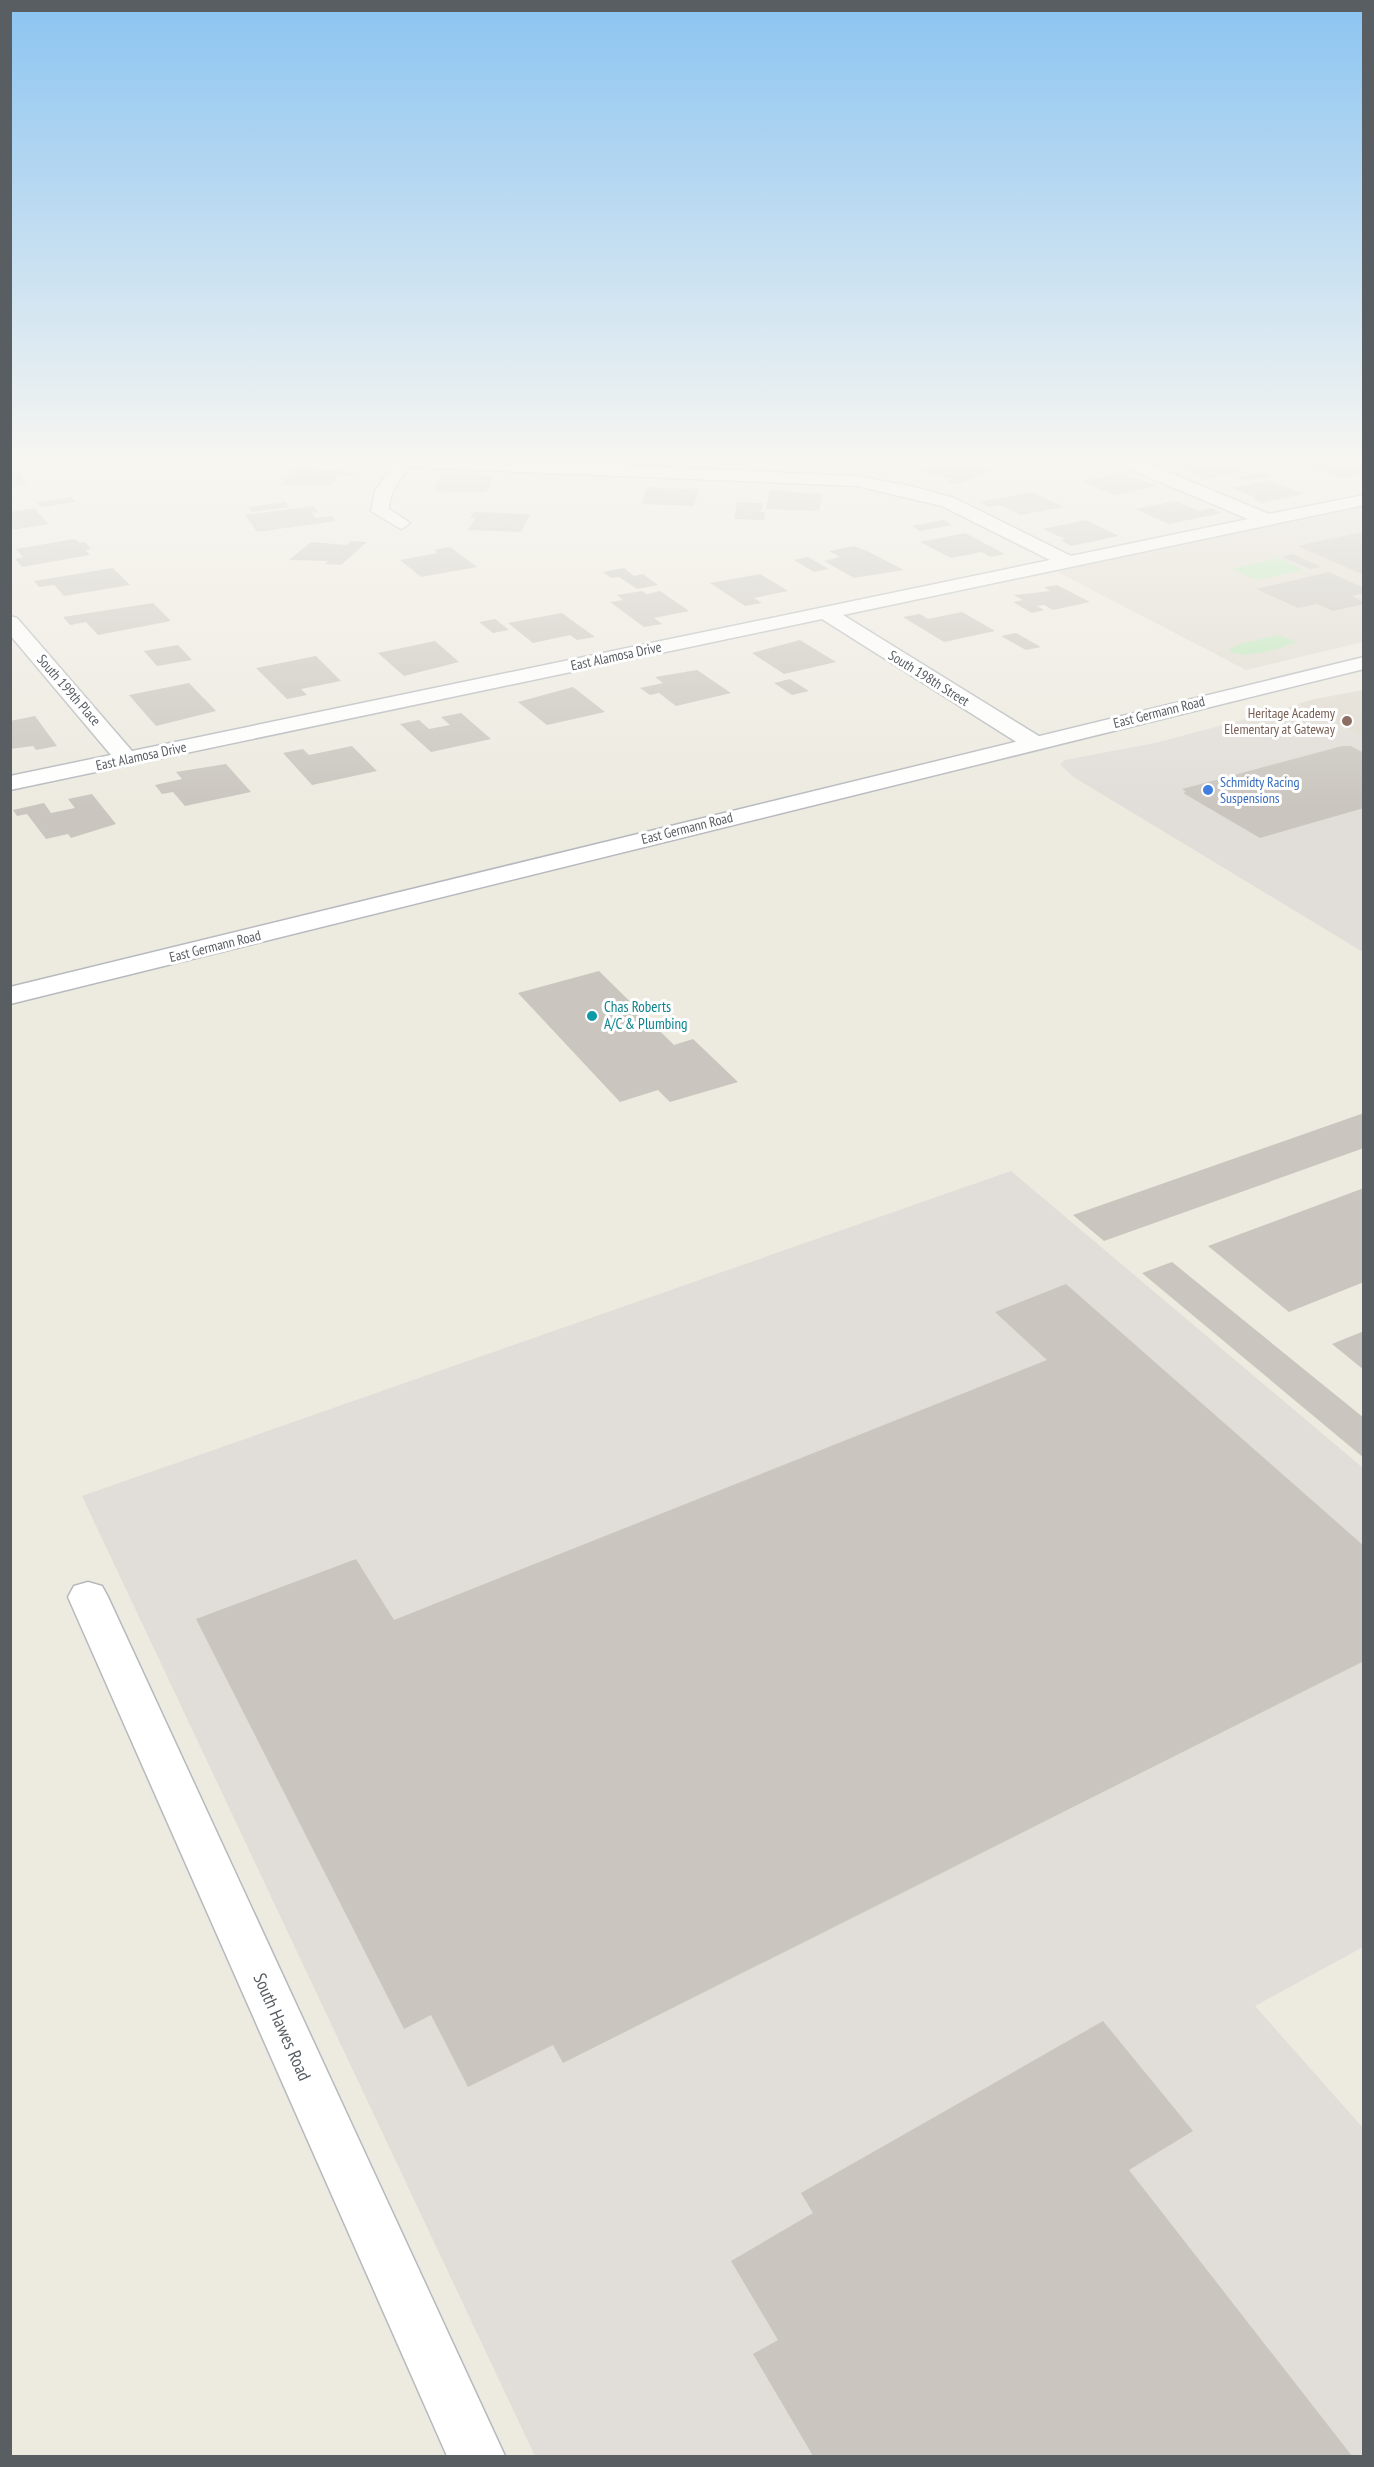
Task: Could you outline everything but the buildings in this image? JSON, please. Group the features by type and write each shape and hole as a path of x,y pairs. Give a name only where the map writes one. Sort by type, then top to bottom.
{"street":[{"name":"East Alamosa Drive","path":"10,783 994,576"},
{"name":"South 198th Street","path":"824,612 1034,743"},
{"name":"South 199th Place","path":"10,622 127,759"},
{"name":"East Germann Road","path":"10,996 1364,663"},
{"name":"South Hawes Road","path":"88,1597 476,2457"}],"shaded area":[{"path":"1066,576 1363,576 1363,642 1246,670"},
{"name":"Heritage Academy Elementary at Gateway","path":"1363,690 1363,738 1298,704 1315,699"},
{"path":"1298,705 1363,738 1363,952 1072,776 1060,764 1065,760 1155,743"},
{"path":"1011,1171 1363,1468 1363,1947 1255,2006 1363,2128 1363,2456 535,2456 82,1496"}],"green space":[{"path":"1248,576 1275,576 1257,580"},
{"path":"1279,635 1297,642 1252,654 1235,653 1229,650 1239,644"}],"place":[{"name":"Heritage Academy Elementary at Gateway","path":"1347,721"},
{"name":"Schmidty Racing Suspensions","path":"1208,790"},
{"name":"Chas Roberts A/C & Plumbing","path":"592,1016"}]}
